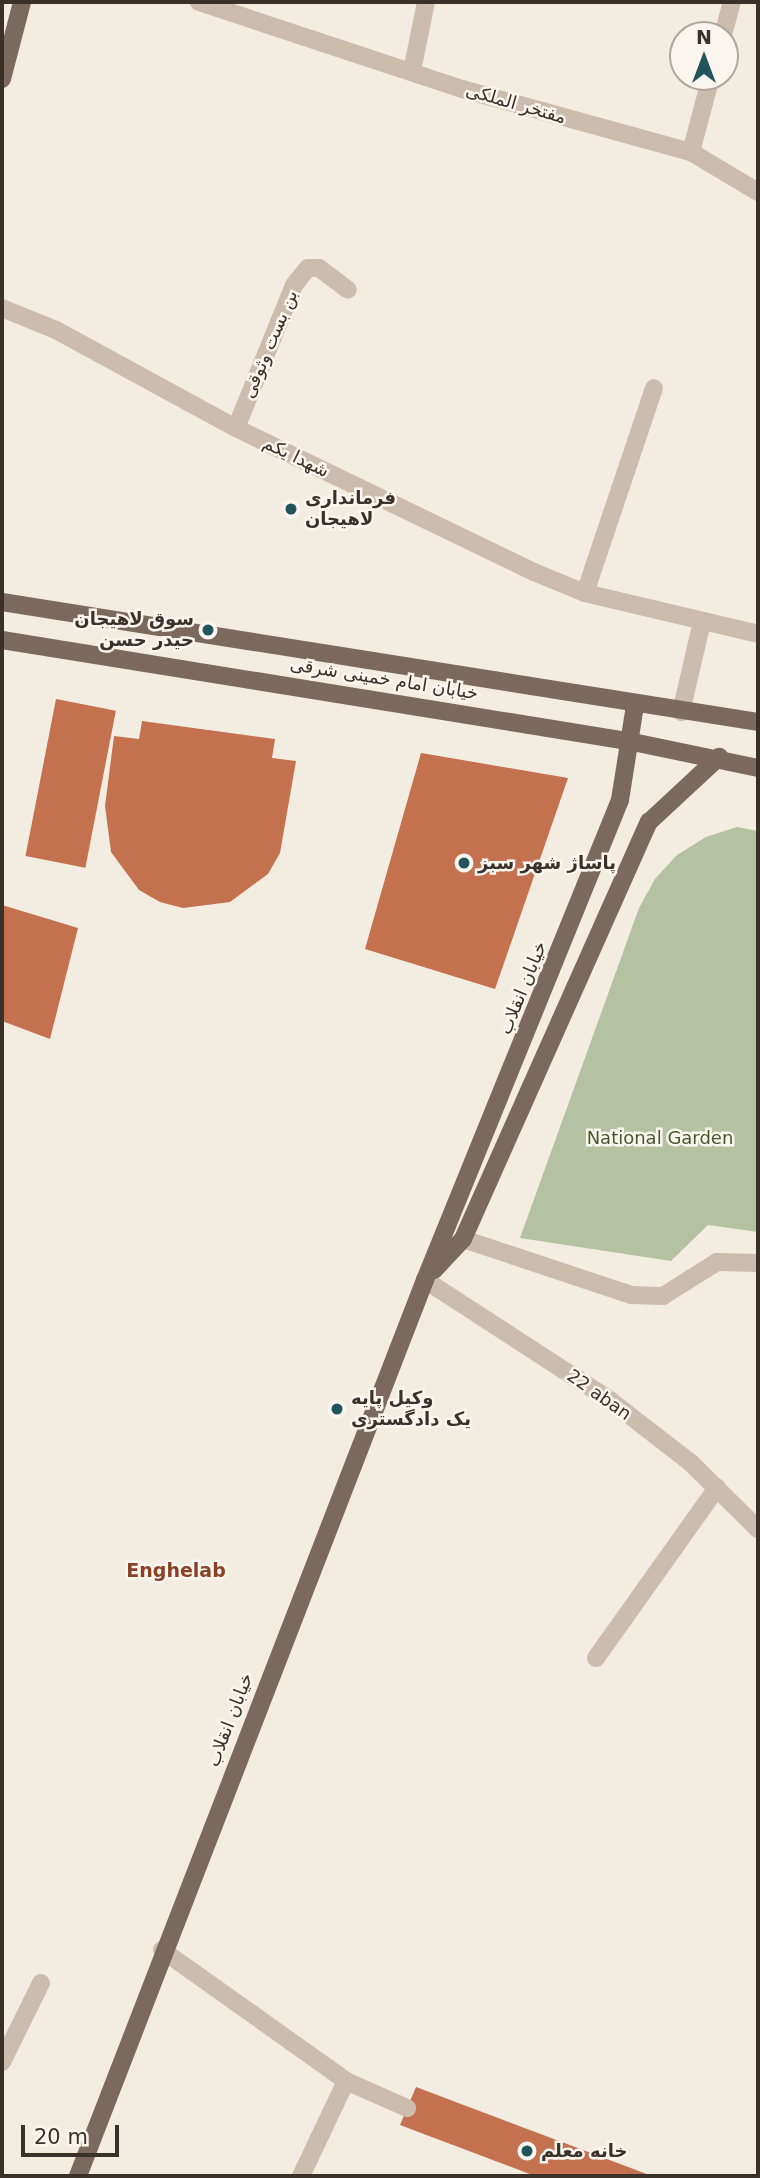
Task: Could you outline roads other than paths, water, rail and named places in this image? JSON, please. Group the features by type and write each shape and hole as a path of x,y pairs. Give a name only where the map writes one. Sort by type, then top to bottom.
{"main road":[{"path":"2,79 22,2"},
{"name":"خیابان امام خمینی شرقی","path":"2,602 635,705 758,722"},
{"name":"خیابان امام خمینی شرقی","path":"2,640 628,741 719,757 758,768"},
{"name":"خیابان انقلاب","path":"78,2176 162,1950 425,1280 620,800 635,705"},
{"name":"خیابان انقلاب","path":"425,1280 463,1239 649,822 719,757"}],"street":[{"name":"مفتخر الملکی","path":"199,2 412,71 691,152 758,192"},
{"path":"412,71 426,2"},
{"path":"727,21 732,2"},
{"path":"691,152 707,91"},
{"name":"بن بست وثوقی","path":"236,428 294,285 309,268 319,268 348,290"},
{"name":"شهدا یکم","path":"2,308 56,330 236,428 585,593 758,634"},
{"path":"585,593 654,388"},
{"path":"681,712 702,622"},
{"path":"463,1239 631,1295 663,1296 717,1262 758,1263"},
{"name":"22 aban","path":"425,1280 611,1401 717,1488 758,1529"},
{"path":"596,1658 717,1488"},
{"path":"162,1950 346,2081 407,2108"},
{"path":"2,2062 41,1983"},
{"path":"301,2176 346,2081"}],"place":[{"name":"فرمانداری لاهیجان","path":"291,509"},
{"name":"سوق لاهيجان حيدر حسن","path":"208,630"},
{"name":"پاساژ شهر سبز","path":"464,863"},
{"name":"وکیل پایه یک دادگستری","path":"337,1409"},
{"name":"خانه معلم","path":"527,2151"}],"district":[{"name":"Enghelab","path":"176,1571"}],"park label":[{"name":"National Garden","path":"660,1138"}]}
